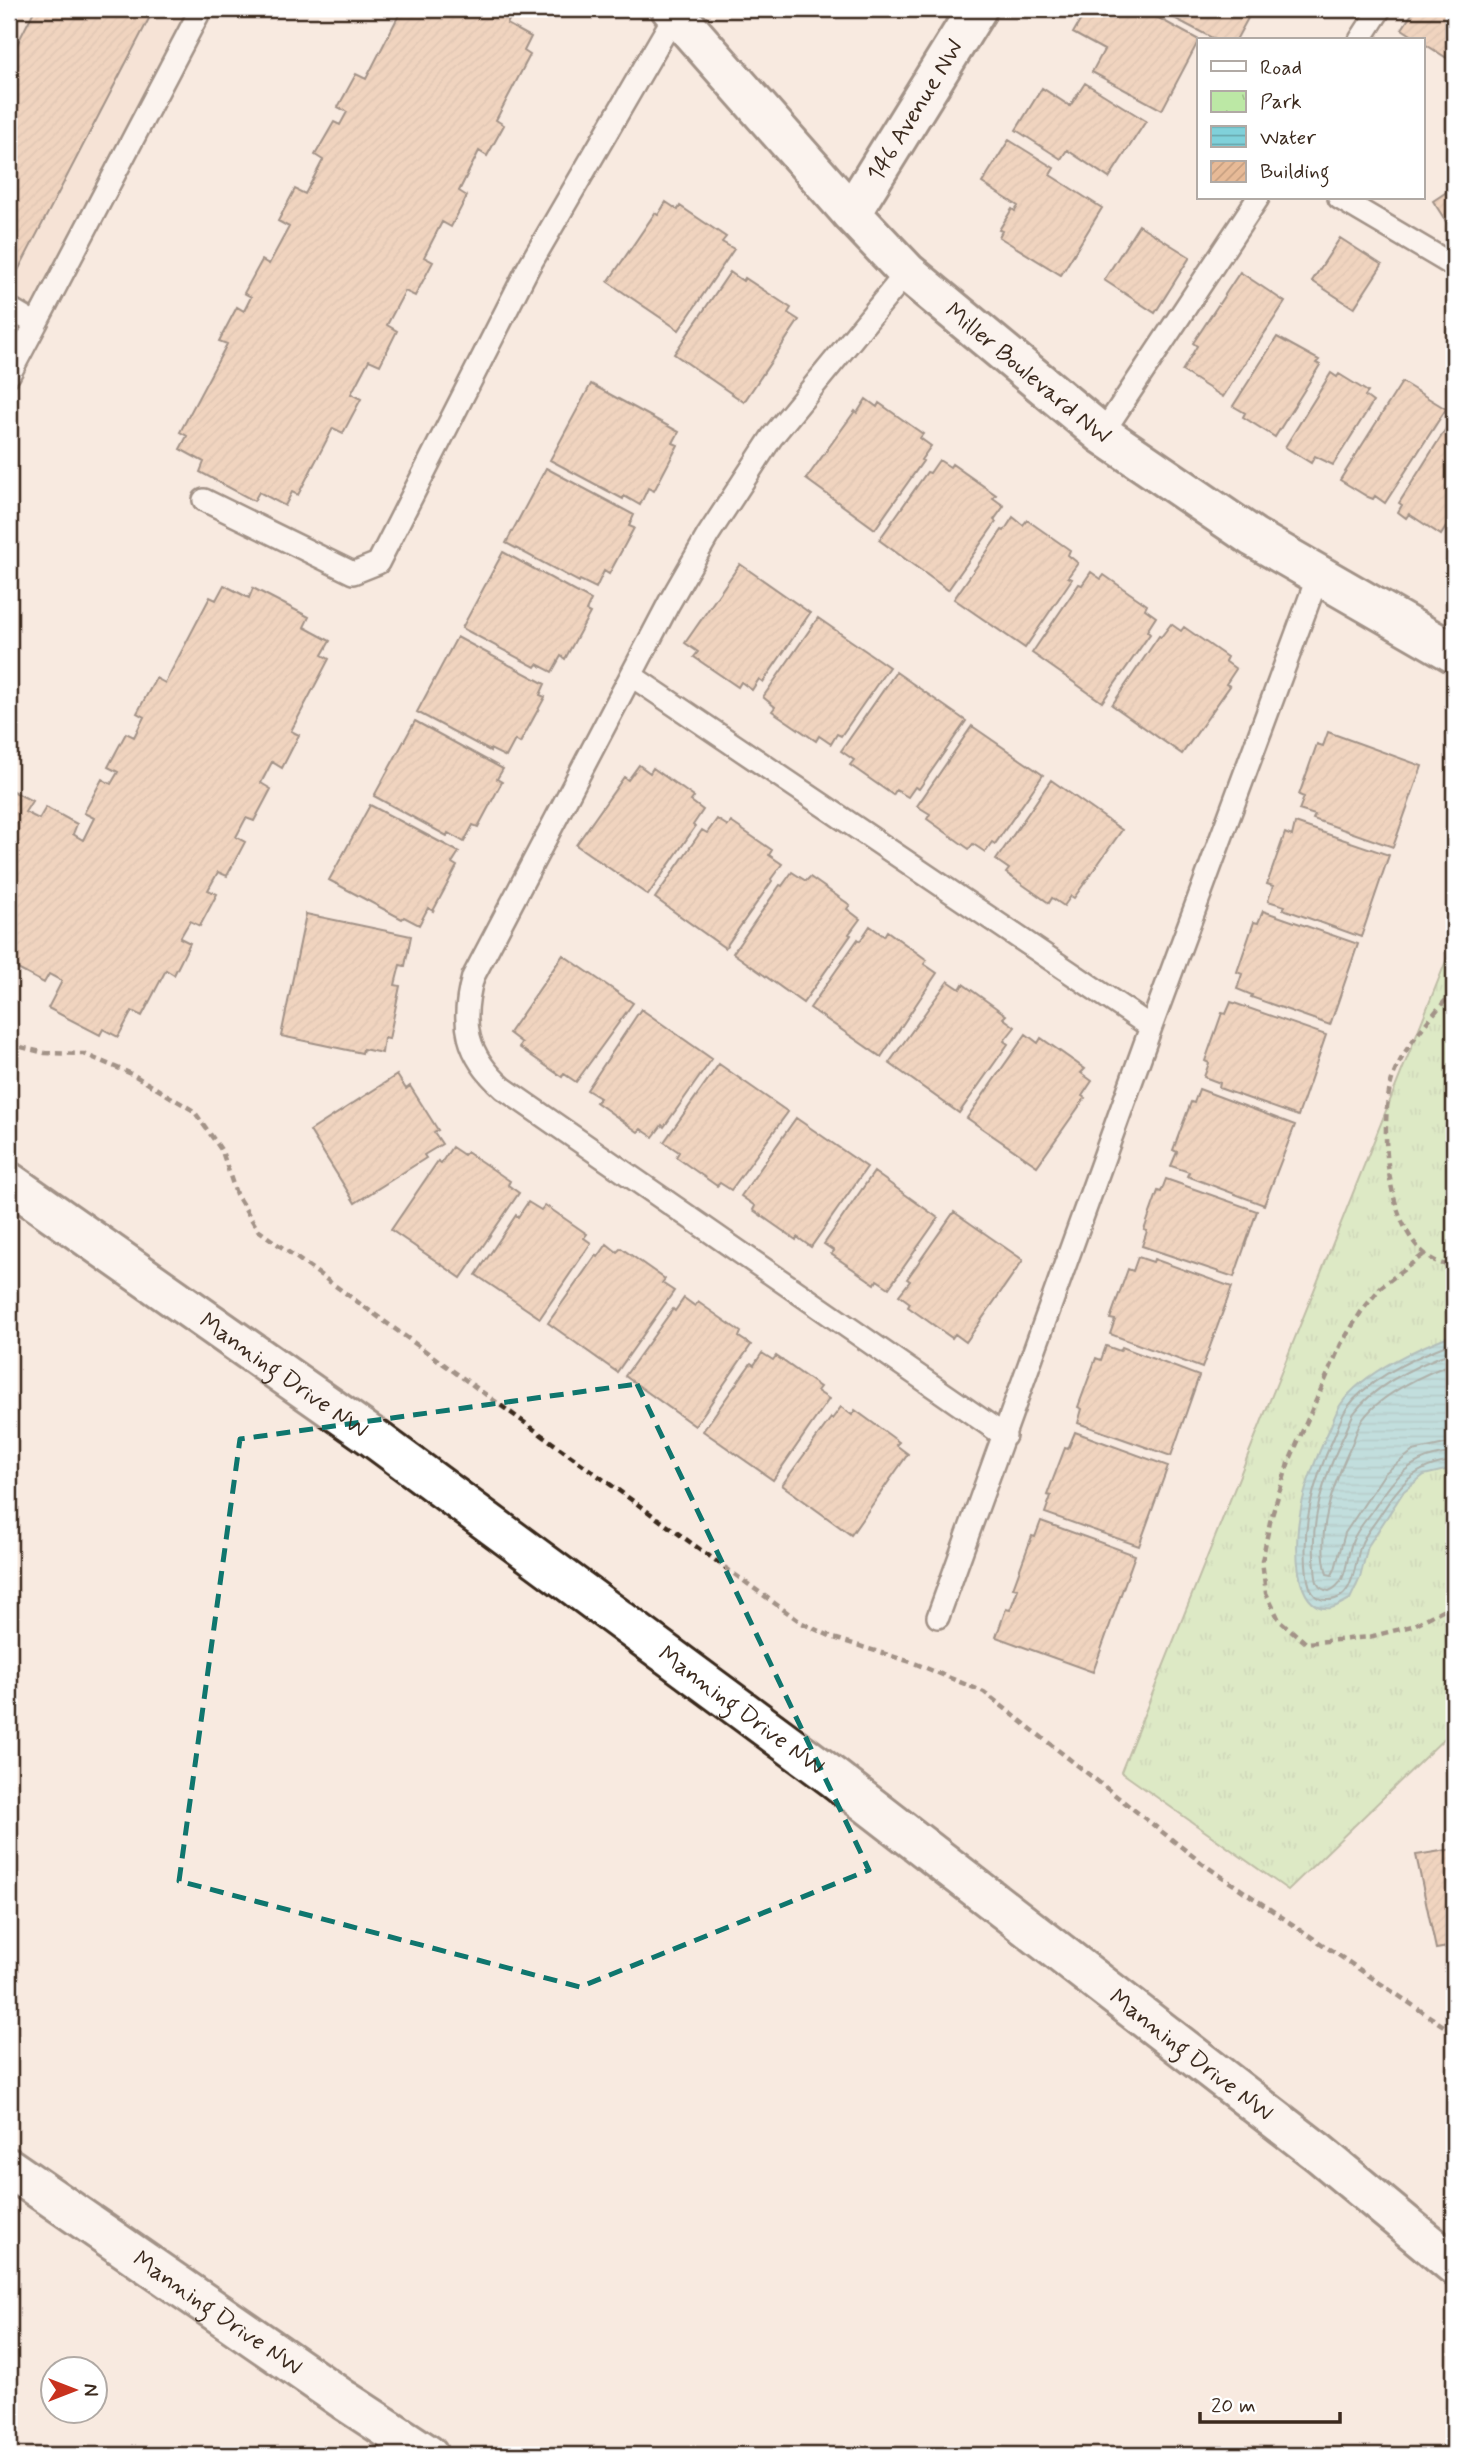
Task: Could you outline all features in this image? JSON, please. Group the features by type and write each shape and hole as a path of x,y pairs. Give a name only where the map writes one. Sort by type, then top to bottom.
{"main road":[{"name":"146 Avenue NW","path":"851,213 977,9"},
{"name":"Miller Boulevard NW","path":"673,11 851,213 907,272 1102,434 1218,515 1318,576 1454,653"},
{"name":"Manning Drive NW","path":"9,1182 374,1438 834,1777 1319,2153 1454,2265"},
{"name":"Manning Drive NW","path":"9,2168 428,2455"}],"lane":[{"path":"10,368 36,324 201,9"},
{"path":"1361,38 1380,9"},
{"path":"204,500 353,573 378,563 528,268 673,11"},
{"path":"1102,434 1257,200"},
{"path":"1342,200 1454,266"},
{"path":"907,272 772,438 708,535 668,603 473,977 466,1001 466,1021 478,1060 503,1088 1005,1436"},
{"path":"9,308 36,324"},
{"path":"938,1617 1151,1027 1318,576"},
{"path":"632,676 1151,1027"}],"path":[{"path":"1454,991 1400,1060 1391,1083 1385,1130 1389,1175 1402,1221 1423,1255 1443,1265 1454,1266"},
{"path":"9,1044 45,1053 84,1054 132,1074 194,1111 222,1151 236,1194 258,1230 802,1623 834,1638 914,1663 984,1692 1203,1864 1454,2033"},
{"path":"1423,1255 1381,1287 1341,1344 1289,1464 1270,1522 1262,1561 1266,1593 1279,1620 1306,1643 1369,1637 1412,1626 1454,1604"}],"highlighted area":[{"path":"637,1384 869,1870 580,1987 179,1881 240,1439"}],"shaded area":[{"path":"9,9 206,9 9,381"}],"green space":[{"path":"1454,941 1454,1729 1288,1890 1121,1772"}],"water":[{"path":"1454,1334 1454,1468 1424,1475 1404,1491 1368,1546 1360,1578 1350,1599 1331,1608 1318,1606 1309,1599 1299,1572 1298,1525 1308,1481 1341,1404 1377,1371"}],"building":[{"path":"35,9 154,9 11,284 9,60"},
{"path":"402,9 502,9 512,14 507,24 531,37 524,51 530,55 496,120 504,125 487,156 479,151 459,191 467,196 451,227 442,222 424,257 433,262 415,296 405,291 387,325 397,331 380,365 369,360 351,394 361,399 343,433 333,428 298,495 292,492 285,506 259,492 254,501 200,472 204,462 180,449 187,436 180,432 227,344 219,341 237,307 244,311 251,297 244,293 262,260 269,264 289,227 278,221 295,189 305,194 323,160 315,155 334,122 340,125 347,112 338,107 356,74 366,79"},
{"path":"1087,9 1142,9 1197,39 1197,44 1162,110 1092,72 1104,50 1073,33"},
{"path":"1157,9 1253,9 1237,38 1212,38"},
{"path":"1415,9 1454,9 1454,53 1450,60 1424,44 1424,38 1416,38 1402,29"},
{"path":"1085,83 1146,121 1109,178 1067,150 1061,159 1016,130 1042,88 1070,106"},
{"path":"1009,140 1054,168 1050,175 1102,208 1061,275 999,237 1002,231 999,230 1012,209 1015,211 1018,206 982,183"},
{"path":"1454,187 1454,234 1433,201"},
{"path":"666,202 678,210 680,206 726,237 722,242 734,249 679,330 608,282 655,213 658,215"},
{"path":"1139,225 1190,257 1155,313 1104,280"},
{"path":"1340,238 1382,265 1354,308 1312,281"},
{"path":"730,272 743,281 745,278 791,308 788,313 799,320 744,402 674,354"},
{"path":"1240,272 1285,302 1223,397 1182,371 1197,346 1193,343"},
{"path":"1277,337 1319,360 1316,363 1320,365 1275,437 1243,417 1245,413 1233,406"},
{"path":"1331,373 1337,377 1339,374 1368,392 1365,396 1373,402 1333,465 1315,456 1311,463 1285,447"},
{"path":"1402,382 1446,409 1385,503 1375,496 1373,499 1368,497 1340,480"},
{"path":"591,384 679,432 673,443 678,445 654,491 648,488 640,505 624,496 623,499 550,460"},
{"path":"866,399 877,407 879,403 923,434 920,438 931,446 875,529 806,479"},
{"path":"1454,416 1454,514 1441,535 1409,514 1406,518 1398,512 1402,505 1399,503"},
{"path":"939,460 950,467 952,464 996,495 993,498 1004,506 994,520 996,522 948,590 879,540 927,472 930,473"},
{"path":"546,468 634,515 629,526 634,528 609,574 604,571 596,588 580,580 579,582 506,543"},
{"path":"1013,517 1023,525 1027,520 1070,550 1068,555 1078,563 1068,577 1072,579 1025,648 954,599"},
{"path":"503,552 591,600 586,611 590,613 565,659 561,656 552,672 537,664 535,667 462,628"},
{"path":"740,564 810,613 763,682 759,679 752,690 741,682 738,687 694,657 698,652 685,643"},
{"path":"1091,572 1101,579 1104,575 1147,605 1145,609 1156,617 1147,631 1150,634 1102,702 1032,653 1079,584 1082,585"},
{"path":"224,585 249,598 253,588 309,617 304,627 330,641 322,655 329,659 291,731 299,735 282,768 272,762 261,783 271,789 254,821 246,818 236,837 245,842 227,876 218,872 208,890 217,894 200,926 190,921 180,938 190,943 174,975 166,970 142,1016 132,1011 118,1037 103,1029 100,1035 48,1008 62,981 49,974 44,983 12,966 15,960 9,956 9,789 32,801 25,812 39,819 46,807 77,824 73,834 83,840 94,818 84,813 102,779 111,784 118,772 108,767 126,733 134,737 144,717 137,713 156,678 165,683 210,597 216,600"},
{"path":"818,618 889,667 841,736 837,734 831,744 819,736 816,741 772,711 775,707 763,697"},
{"path":"1171,624 1181,631 1184,627 1227,657 1225,661 1236,669 1226,684 1230,686 1182,754 1112,705 1159,636 1161,637"},
{"path":"457,637 545,684 540,695 545,697 520,743 515,740 506,757 417,712"},
{"path":"896,672 966,721 919,789 915,787 908,797 896,790 893,795 850,765 854,760 841,751"},
{"path":"415,721 503,769 497,779 502,782 478,827 473,825 464,842 448,833 447,836 374,796"},
{"path":"972,726 1043,775 995,844 992,842 985,852 973,844 969,849 927,819 930,814 917,806"},
{"path":"1328,732 1422,766 1393,847 1313,819 1315,815 1299,810 1304,797 1299,795 1317,744 1323,746"},
{"path":"639,765 650,773 653,768 694,797 691,801 703,810 693,825 695,827 648,895 576,845 624,777 628,780"},
{"path":"1051,780 1122,830 1074,898 1071,896 1064,906 1052,898 1049,903 1006,873 1009,869 996,860"},
{"path":"370,805 459,852 452,863 457,866 433,911 428,908 419,925 404,917 402,919 329,880"},
{"path":"717,819 728,826 731,822 772,850 769,855 782,864 725,948 655,898 702,830 707,833"},
{"path":"1295,823 1389,855 1361,937 1268,901 1273,886 1267,884 1285,833 1292,836"},
{"path":"792,872 806,881 810,877 850,905 847,909 860,919 803,1003 733,953"},
{"path":"1263,911 1358,944 1330,1025 1251,997 1252,995 1237,989 1242,974 1237,972 1254,922 1258,923"},
{"path":"306,914 411,936 405,966 400,965 395,985 400,986 389,1039 384,1038 382,1053 363,1049 362,1053 281,1036"},
{"path":"870,926 884,936 887,931 927,960 924,964 937,973 881,1057 810,1008"},
{"path":"563,955 633,1003 576,1082 564,1074 562,1077 519,1047 522,1043 509,1033"},
{"path":"948,981 960,989 963,984 1006,1015 1003,1018 1015,1027 1004,1041 1008,1044 959,1113 889,1063"},
{"path":"1231,1002 1326,1035 1298,1116 1219,1088 1220,1083 1204,1077 1209,1063 1205,1061 1222,1013 1226,1014"},
{"path":"641,1009 712,1059 664,1127 662,1125 653,1137 641,1129 638,1132 596,1102 600,1098 587,1090"},
{"path":"1026,1034 1038,1043 1041,1038 1085,1069 1081,1073 1092,1081 1082,1096 1085,1098 1037,1166 967,1118"},
{"path":"719,1064 788,1112 731,1190 720,1183 717,1186 676,1157 679,1152 664,1142"},
{"path":"397,1075 406,1089 410,1086 438,1130 434,1132 442,1144 424,1155 426,1158 355,1203 310,1131"},
{"path":"1199,1089 1295,1125 1264,1205 1187,1176 1189,1172 1171,1166 1177,1152 1173,1150 1191,1102 1194,1103"},
{"path":"796,1118 867,1167 811,1247 797,1237 796,1240 753,1210 755,1206 741,1196"},
{"path":"452,1147 464,1155 467,1152 510,1181 508,1185 519,1193 461,1278 391,1230 438,1161 441,1163"},
{"path":"874,1172 938,1218 889,1288 877,1280 875,1284 831,1254 834,1251 824,1244"},
{"path":"1166,1179 1257,1211 1234,1277 1142,1246 1147,1231 1144,1230 1158,1191 1161,1192"},
{"path":"528,1202 541,1210 545,1205 587,1234 584,1238 591,1243 540,1318 476,1275 516,1215 518,1217"},
{"path":"954,1212 1023,1260 966,1342 955,1334 952,1338 908,1307 910,1303 899,1295 910,1281 907,1279"},
{"path":"607,1244 617,1252 621,1248 665,1279 662,1283 674,1291 617,1372 548,1323 596,1255 598,1257"},
{"path":"1138,1257 1153,1262 1154,1259 1232,1287 1202,1368 1110,1334 1115,1320 1110,1319 1128,1269 1133,1271"},
{"path":"684,1298 695,1306 698,1302 741,1332 739,1337 751,1345 695,1426 625,1376 673,1309 675,1311"},
{"path":"1106,1346 1120,1351 1122,1347 1199,1376 1171,1456 1078,1423 1082,1409 1078,1407 1096,1358 1101,1360"},
{"path":"762,1353 773,1360 776,1356 820,1387 817,1391 829,1399 773,1480 703,1431 751,1363 754,1365"},
{"path":"841,1407 852,1415 855,1410 899,1442 896,1445 908,1454 851,1535 782,1485"},
{"path":"1075,1432 1168,1466 1139,1546 1045,1513 1051,1496 1047,1495 1065,1448 1068,1449"},
{"path":"1041,1521 1135,1555 1093,1672 996,1637 1006,1609 1010,1610 1018,1589 1013,1588 1032,1536 1035,1537"},
{"path":"1454,1849 1454,1946 1436,1949 1416,1855"}]}
